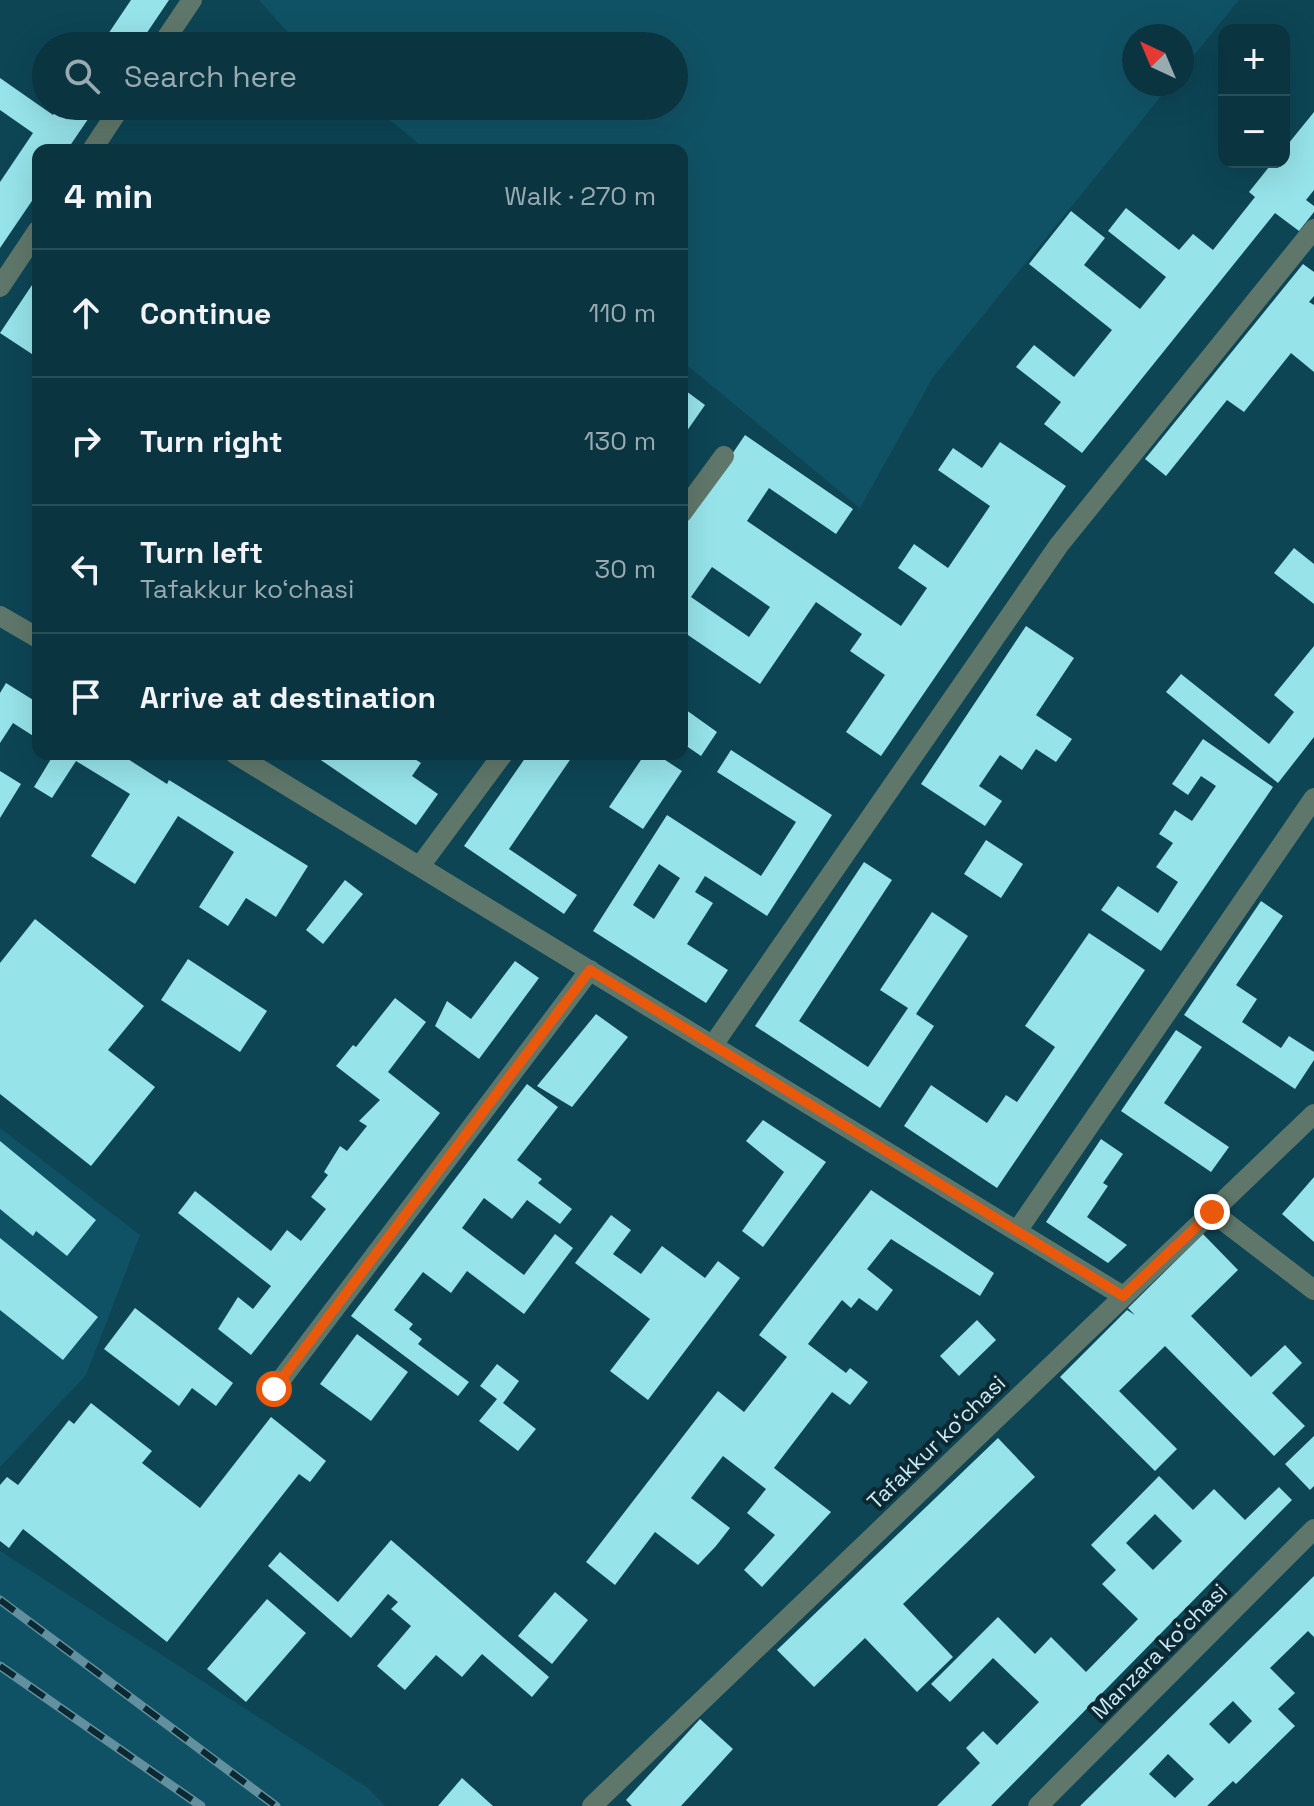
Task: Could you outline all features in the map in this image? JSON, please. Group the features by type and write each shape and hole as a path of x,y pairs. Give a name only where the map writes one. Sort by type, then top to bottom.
{"street":[{"path":"170,32 192,0"},
{"path":"96,144 112,120"},
{"path":"713,1045 1059,545 1314,229"},
{"path":"0,287 32,239"},
{"path":"688,505 724,456"},
{"path":"0,616 32,635"},
{"path":"245,760 1123,1296"},
{"path":"420,866 499,760"},
{"path":"1017,1231 1314,798"},
{"path":"274,1389 590,970"},
{"name":"Tafakkur koʻchasi","path":"592,1806 1314,1114"},
{"path":"1212,1212 1314,1290"},
{"name":"Manzara koʻchasi","path":"1038,1806 1314,1529"}],"shaded area":[{"path":"259,0 1239,0 1194,55 1194,24 1122,24 1122,96 1161,96 933,377 860,508 688,366 688,144 419,144 390,120 688,120 688,32 288,32"},
{"path":"0,1128 140,1235 86,1375 0,1467"},
{"path":"0,1551 368,1788 385,1806 0,1806"}],"building":[{"path":"131,0 169,0 147,32 109,32"},
{"path":"0,78 32,100 32,120 87,120 71,144 32,144 32,201 0,248 0,182 33,133 0,110"},
{"path":"1314,112 1314,190 1306,200 1314,206 1314,212 1299,231 1275,213 1082,453 1044,424 1061,402 1016,367 1034,345 1074,377 1112,330 1029,264 1071,211 1105,238 1084,265 1140,309 1166,277 1108,231 1126,208 1179,250 1193,234 1213,250 1255,197 1249,192 1268,168 1290,168 1290,142"},
{"path":"1303,264 1314,272 1314,296 1309,302 1314,305 1314,372 1291,353 1244,412 1227,400 1166,476 1145,459"},
{"path":"32,285 32,354 0,333"},
{"path":"688,392 705,405 688,429"},
{"path":"745,435 853,509 836,534 769,488 747,521 901,626 927,588 898,568 914,544 948,568 990,506 938,470 953,448 982,468 1000,442 1066,486 881,756 846,732 885,675 850,651 862,634 816,602 760,684 688,635 688,519","holes":["712,567 770,607 749,637 691,597"]},
{"path":"1294,548 1314,564 1314,604 1274,573"},
{"path":"1026,626 1074,658 1036,715 1072,739 1056,762 1036,749 1022,770 1000,755 979,786 1002,801 985,826 921,784"},
{"path":"1314,646 1314,737 1278,783 1166,692 1181,674 1269,744 1294,712 1274,695"},
{"path":"6,683 32,699 32,735 13,723 0,743 0,693"},
{"path":"688,711 717,732 701,756 688,747"},
{"path":"1203,739 1273,787 1161,951 1101,910 1118,886 1158,913 1178,882 1156,867 1173,843 1159,834 1175,810 1192,821 1216,786 1201,776 1188,795 1172,784"},
{"path":"731,750 832,815 767,916 705,876 695,892 713,903 687,944 728,970 706,1003 593,931 667,815 761,876 796,822 717,772","holes":["659,864 680,878 654,919 633,905"]},
{"path":"50,760 129,760 167,784 169,780 308,866 276,917 246,898 228,926 199,907 234,852 178,816 135,884 91,856 130,794 76,761 52,798 34,787"},
{"path":"321,760 416,760 421,763 412,776 438,794 416,825"},
{"path":"524,760 570,760 509,849 577,895 564,914 464,846"},
{"path":"641,760 665,760 682,771 643,829 609,807"},
{"path":"0,771 21,784 0,818"},
{"path":"986,840 1023,864 1001,898 964,874"},
{"path":"864,862 892,880 799,1021 868,1067 908,1008 880,990 932,912 968,936 916,1014 934,1026 880,1108 755,1026"},
{"path":"345,880 363,894 323,944 306,930"},
{"path":"1261,901 1283,916 1236,985 1257,999 1242,1022 1281,1048 1289,1036 1314,1052 1314,1060 1295,1089 1184,1015"},
{"path":"35,919 144,1006 108,1050 155,1087 91,1166 0,1094 0,963"},
{"path":"1089,933 1145,970 997,1188 904,1126 931,1085 987,1123 1006,1095 1017,1102 1055,1047 1025,1026"},
{"path":"188,959 267,1011 240,1052 161,1000"},
{"path":"515,961 539,978 479,1059 435,1026 447,1001 471,1019"},
{"path":"395,998 426,1022 388,1072 440,1113 251,1355 218,1329 238,1297 253,1309 271,1286 178,1213 195,1191 271,1251 287,1230 301,1241 326,1209 311,1197 328,1175 324,1172 340,1146 347,1151 367,1126 359,1121 380,1100 336,1066 353,1045 356,1047"},
{"path":"596,1014 628,1037 572,1107 537,1086"},
{"path":"1176,1030 1202,1047 1164,1103 1229,1147 1211,1172 1121,1111"},
{"path":"527,1084 558,1107 517,1160 542,1179 538,1183 572,1209 560,1224 527,1200 512,1219 484,1198 462,1228 524,1275 555,1234 573,1248 524,1314 467,1271 451,1293 423,1272 394,1310 413,1324 409,1329 422,1339 418,1344 469,1382 458,1396 351,1316"},
{"path":"763,1120 826,1162 763,1247 742,1231 784,1172 746,1141"},
{"path":"1101,1139 1123,1154 1103,1183 1108,1186 1087,1217 1127,1245 1108,1263 1046,1222"},
{"path":"0,1141 96,1220 67,1256 36,1231 33,1236 0,1209"},
{"path":"1314,1177 1314,1242 1282,1214"},
{"path":"871,1190 994,1273 980,1296 891,1239 867,1269 893,1290 877,1311 859,1298 851,1308 842,1300 808,1344 846,1373 850,1368 868,1382 850,1405 832,1392 774,1468 831,1512 762,1587 744,1570 775,1535 747,1513 766,1489 723,1456 691,1498 730,1528 716,1546 698,1565 655,1532 615,1585 586,1562 718,1391 744,1412 787,1357 759,1335"},
{"path":"611,1215 631,1230 613,1254 641,1274 662,1246 705,1278 718,1261 740,1278 648,1400 610,1371 650,1319 575,1263"},
{"path":"1203,1234 1238,1270 1191,1316 1251,1377 1285,1345 1302,1363 1272,1393 1305,1426 1274,1456 1165,1346 1119,1391 1177,1449 1155,1471 1060,1377 1127,1310 1135,1315 1128,1308"},
{"path":"0,1238 98,1317 63,1360 0,1310"},
{"path":"135,1308 233,1383 216,1406 192,1388 179,1406 104,1349"},
{"path":"977,1320 996,1340 959,1376 940,1356"},
{"path":"357,1334 408,1372 371,1421 320,1384"},
{"path":"497,1364 519,1381 503,1403 536,1429 518,1451 479,1421 497,1399 480,1386"},
{"path":"91,1403 152,1451 142,1463 200,1508 271,1417 326,1461 310,1482 299,1474 167,1642 23,1529 9,1548 0,1541 0,1485 7,1477 18,1485 69,1420 74,1424"},
{"path":"1314,1436 1314,1486 1310,1490 1285,1464"},
{"path":"998,1438 1035,1477 903,1604 953,1657 917,1692 865,1638 814,1687 777,1650"},
{"path":"1159,1476 1193,1510 1214,1489 1245,1520 1279,1487 1292,1500 991,1806 937,1806 980,1763 966,1748 983,1731 997,1745 1039,1702 993,1658 950,1702 931,1684 998,1617 1035,1654 1051,1637 1086,1672 1138,1619 1102,1584 1116,1570 1091,1545","holes":["1155,1514 1182,1541 1153,1570 1126,1543"]},
{"path":"391,1540 549,1677 532,1697 482,1654 462,1677 436,1655 405,1690 377,1666 411,1626 391,1609 398,1602 388,1594 351,1638 268,1566 280,1552 338,1602"},
{"path":"1314,1576 1314,1637 1308,1631 1270,1668 1295,1693 1278,1709 1295,1726 1236,1784 1233,1781 1207,1806 1080,1806","holes":["1233,1701 1252,1721 1229,1744 1209,1724","1168,1754 1194,1779 1175,1798 1149,1774"]},
{"path":"555,1592 588,1620 552,1664 518,1636"},
{"path":"267,1599 306,1633 246,1702 207,1669"},
{"path":"700,1719 733,1749 681,1806 632,1806 626,1800"},
{"path":"462,1778 493,1806 438,1806"}],"railway":[{"path":"0,1600 276,1806"},
{"path":"0,1666 201,1806"}],"route":[{"path":"274,1389 590,970 1123,1296 1212,1212"}]}
